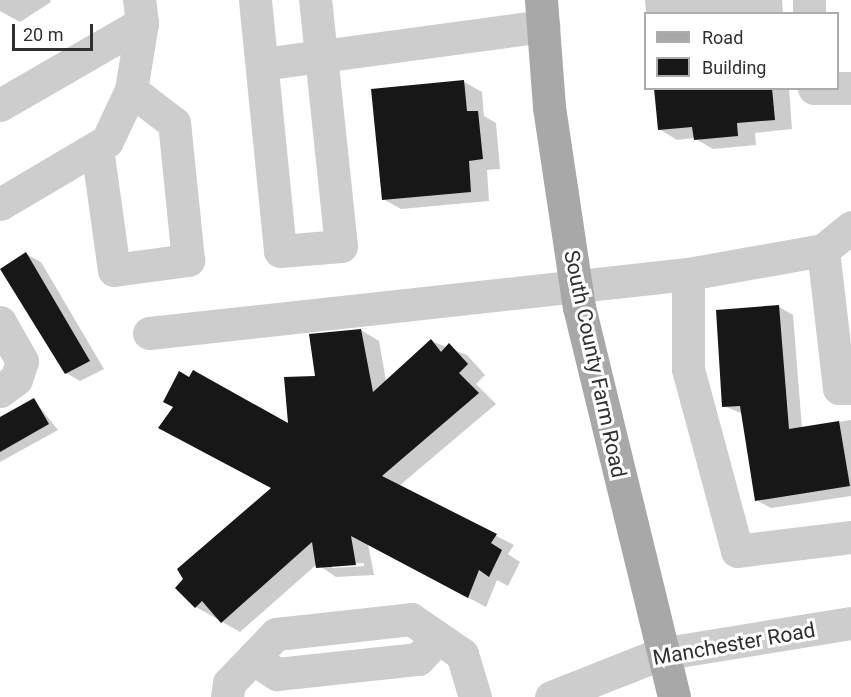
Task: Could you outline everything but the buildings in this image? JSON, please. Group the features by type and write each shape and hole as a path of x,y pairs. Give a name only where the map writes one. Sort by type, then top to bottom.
{"main road":[{"name":"South County Farm Road","path":"542,13 576,289 660,654 674,697"}],"street":[{"path":"255,0 280,251 340,246 315,0"},
{"path":"1,201 107,141 131,90 141,12"},
{"path":"0,105 141,12"},
{"path":"262,64 320,56 542,13"},
{"path":"97,147 114,270 188,260 174,123 131,90"},
{"path":"149,333 576,289 688,274 823,250 851,226"},
{"path":"823,250 839,388 851,388"},
{"path":"688,274 688,369 737,550 851,537"},
{"path":"0,322 21,361 16,379 0,391"},
{"name":"Manchester Road","path":"551,697 660,654 851,623"},
{"path":"228,690 253,658 277,674 418,659 450,646 475,697"}]}
